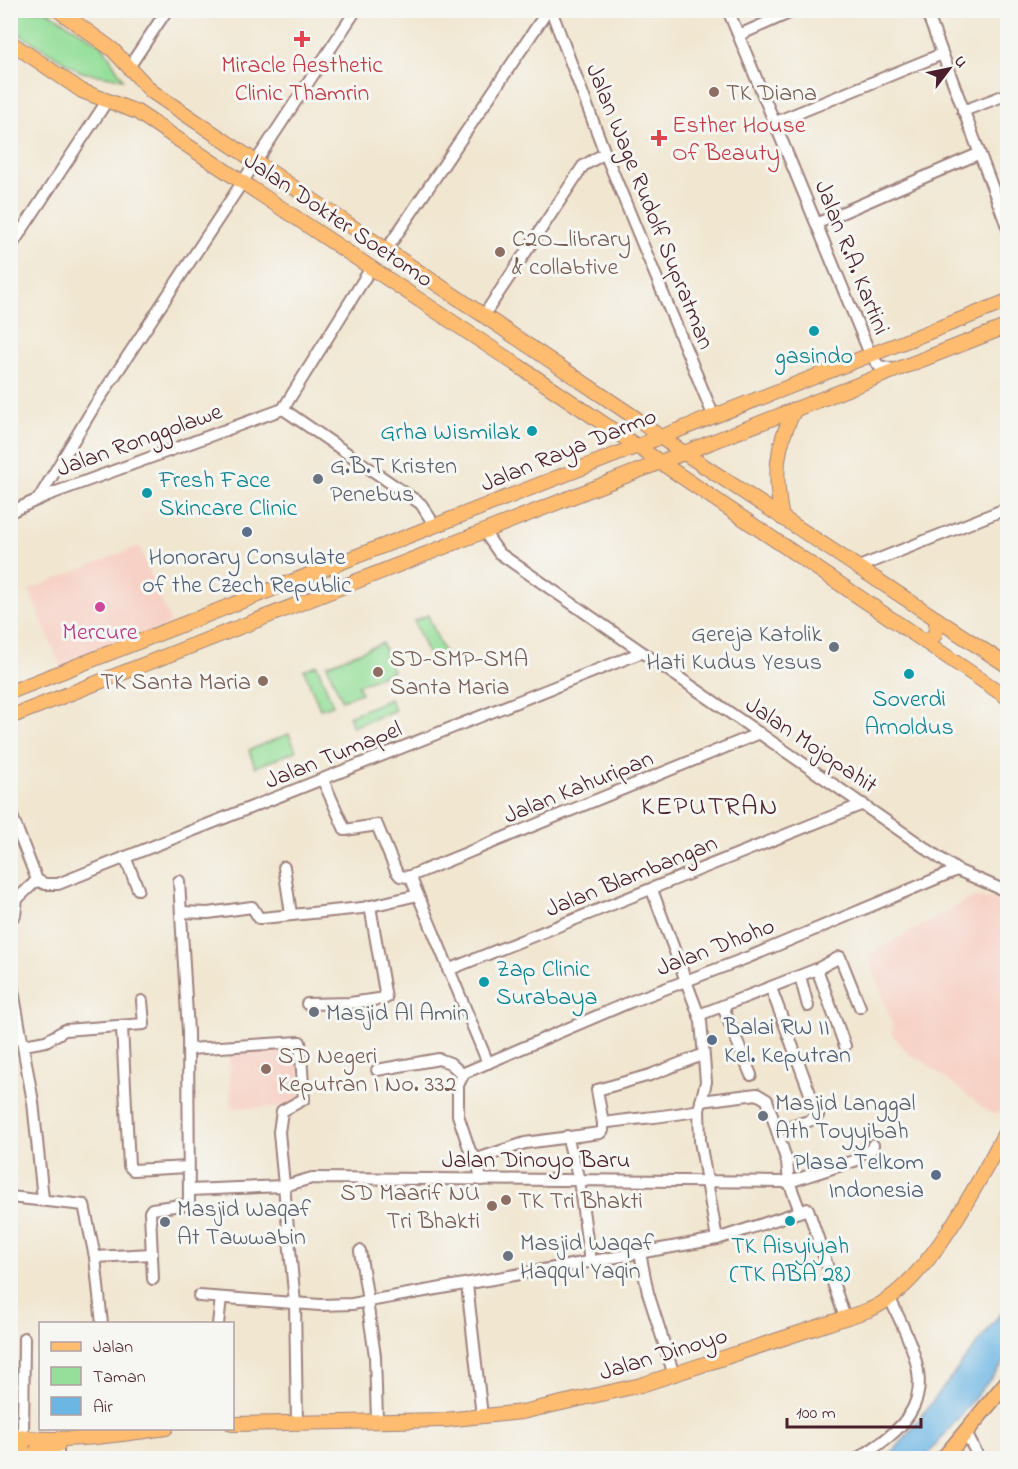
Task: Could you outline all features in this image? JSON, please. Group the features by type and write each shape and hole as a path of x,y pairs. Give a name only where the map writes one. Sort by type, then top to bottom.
{"highway":[{"path":"944,1458 1008,1381"}],"main road":[{"name":"Jalan Dokter Soetomo","path":"58,10 112,50 152,91 660,437 1008,666"},
{"name":"Jalan Dokter Soetomo","path":"10,42 82,91 137,112 1008,698"},
{"name":"Jalan Raya Darmo","path":"10,692 1008,301"},
{"name":"Jalan Raya Darmo","path":"10,717 1008,326"},
{"path":"783,518 777,486 777,457 785,426 795,408"},
{"path":"200,618 199,630 208,640"},
{"path":"925,642 935,635 937,619"},
{"path":"174,628 186,632 189,640 184,648"},
{"path":"944,655 949,640 959,633"},
{"name":"Jalan Dinoyo","path":"234,1424 445,1419 522,1412 596,1397 674,1375 845,1318 890,1299 918,1269 948,1231 982,1176 1008,1127"},
{"path":"20,1448 148,1430"},
{"path":"20,1448 58,1452 113,1434"}],"street":[{"path":"129,67 168,10"},
{"path":"39,498 92,410 244,183 356,10"},
{"path":"387,249 550,10"},
{"name":"Jalan Wage Rudolf Supratman","path":"550,10 605,153 714,417"},
{"name":"Jalan R.A. Kartini","path":"728,10 818,223 870,354 879,366 897,370"},
{"path":"739,35 796,10"},
{"path":"926,10 1008,229"},
{"path":"776,122 942,54"},
{"path":"963,111 1008,94"},
{"path":"10,248 107,100"},
{"path":"484,315 583,166 605,153"},
{"path":"818,223 978,154"},
{"path":"371,268 283,409 421,504 435,526"},
{"name":"Jalan Ronggolawe","path":"10,512 39,498 283,409"},
{"path":"859,567 1008,508"},
{"name":"Jalan Mojopahit","path":"484,533 499,553 640,653 957,870 1008,892"},
{"name":"Jalan Tumapel","path":"39,881 52,885 63,883 640,653"},
{"name":"Jalan Kahuripan","path":"410,876 760,733"},
{"path":"324,780 345,830 377,825 397,873 410,876 488,1063"},
{"name":"Jalan Blambangan","path":"448,970 863,804"},
{"path":"10,812 39,881 17,899 15,915 10,919"},
{"path":"125,857 138,889"},
{"path":"284,867 291,914"},
{"name":"Jalan Dhoho","path":"462,1074 957,870"},
{"path":"153,1279 150,1212 152,1209 189,1204 189,1049 179,881"},
{"path":"652,890 699,1015 706,1082 700,1106 706,1180 717,1239"},
{"path":"181,912 208,913 252,907 259,918 322,913 370,906 418,895"},
{"path":"307,1004 371,1001 386,998 370,906"},
{"path":"699,1015 771,988 840,957 860,1007"},
{"path":"817,969 845,1046"},
{"path":"10,974 33,1102 42,1199"},
{"path":"800,976 808,1006"},
{"path":"771,988 818,1115 809,1121 777,1130"},
{"path":"24,1045 46,1041 65,1030 122,1028 145,1023 142,1001"},
{"path":"723,1007 751,1075"},
{"path":"122,1028 129,1166 133,1170 188,1163"},
{"path":"189,1049 298,1040 300,1043 304,1099 282,1111 280,1118 295,1303 297,1422"},
{"path":"477,1159 525,1143 600,1133 603,1130 603,1123 597,1090 650,1075 702,1055"},
{"path":"377,1070 439,1059 450,1063 462,1074 458,1092 458,1115 470,1151 477,1159 481,1180"},
{"path":"603,1123 656,1115 672,1116 700,1106 759,1094 769,1103 787,1162 789,1182 800,1211"},
{"path":"567,1136 579,1180 590,1262"},
{"name":"Jalan Dinoyo Baru","path":"189,1190 284,1186 312,1178 789,1182 857,1160 858,1155 871,1150 873,1145"},
{"path":"10,1197 84,1205 95,1257 102,1322"},
{"path":"199,1296 331,1305 368,1301 717,1239 808,1209 845,1318"},
{"path":"360,1251 375,1356 376,1420"},
{"path":"640,1253 648,1293 674,1375"},
{"path":"95,1257 152,1254"},
{"path":"467,1285 482,1416"},
{"path":"219,1322 221,1298"},
{"path":"858,1458 895,1432 919,1396 919,1369 890,1299"},
{"path":"20,1448 24,1338"},
{"path":"966,1433 979,1458"}],"shaded area":[{"path":"944,11 989,11 950,27"},
{"name":"Mercure","path":"139,546 171,624 61,667 29,590"},
{"path":"974,897 999,900 1007,905 1007,1101 1004,1109 995,1114 989,1112 923,1061 910,1056 891,1032 894,1029 868,955"},
{"name":"SD Negeri Keputran I No. 332","path":"299,1042 302,1100 284,1107 231,1108 229,1048"}],"green space":[{"path":"21,11 47,11 102,45 123,79 81,72 11,29"},
{"path":"428,615 447,660 433,666 414,621"},
{"path":"382,643 393,671 358,685 361,693 342,700 327,665"},
{"path":"317,665 333,705 320,709 304,670"},
{"path":"390,699 395,710 353,727 349,716"},
{"path":"289,734 296,751 255,767 249,750"}],"water":[{"path":"1007,1305 1007,1359 925,1458 882,1458 896,1449"}],"place":[{"name":"Miracle Aesthetic Clinic Thamrin","path":"302,39"},
{"name":"TK Diana","path":"714,92"},
{"name":"Esther House Of Beauty","path":"659,138"},
{"name":"C2O_library & collabtive","path":"500,252"},
{"name":"gasindo","path":"814,331"},
{"name":"Grha Wismilak","path":"532,431"},
{"name":"G.B.T Kristen Penebus","path":"318,479"},
{"name":"Fresh Face Skincare Clinic","path":"147,493"},
{"name":"Honorary Consulate of the Czech Republic","path":"247,532"},
{"name":"Mercure","path":"100,607"},
{"name":"Gereja Katolik Hati Kudus Yesus","path":"834,647"},
{"name":"SD-SMP-SMA Santa Maria","path":"378,672"},
{"name":"Soverdi Arnoldus","path":"909,674"},
{"name":"TK Santa Maria","path":"263,681"},
{"name":"Zap Clinic Surabaya","path":"484,982"},
{"name":"Masjid Al Amin","path":"314,1012"},
{"name":"Balai RW II Kel. Keputran","path":"712,1040"},
{"name":"SD Negeri Keputran I No. 332","path":"266,1069"},
{"name":"Masjid Langgal Ath Toyyibah","path":"763,1116"},
{"name":"Plasa Telkom Indonesia","path":"936,1175"},
{"name":"TK Tri Bhakti","path":"506,1200"},
{"name":"SD Maarif NU Tri Bhakti","path":"492,1206"},
{"name":"TK Aisyiyah (TK ABA 28)","path":"790,1221"},
{"name":"Masjid Waqaf At Tawwabin","path":"165,1222"},
{"name":"Masjid Waqaf Haqqul Yaqin","path":"508,1256"}],"district":[{"name":"KEPUTRAN","path":"710,805"}]}
